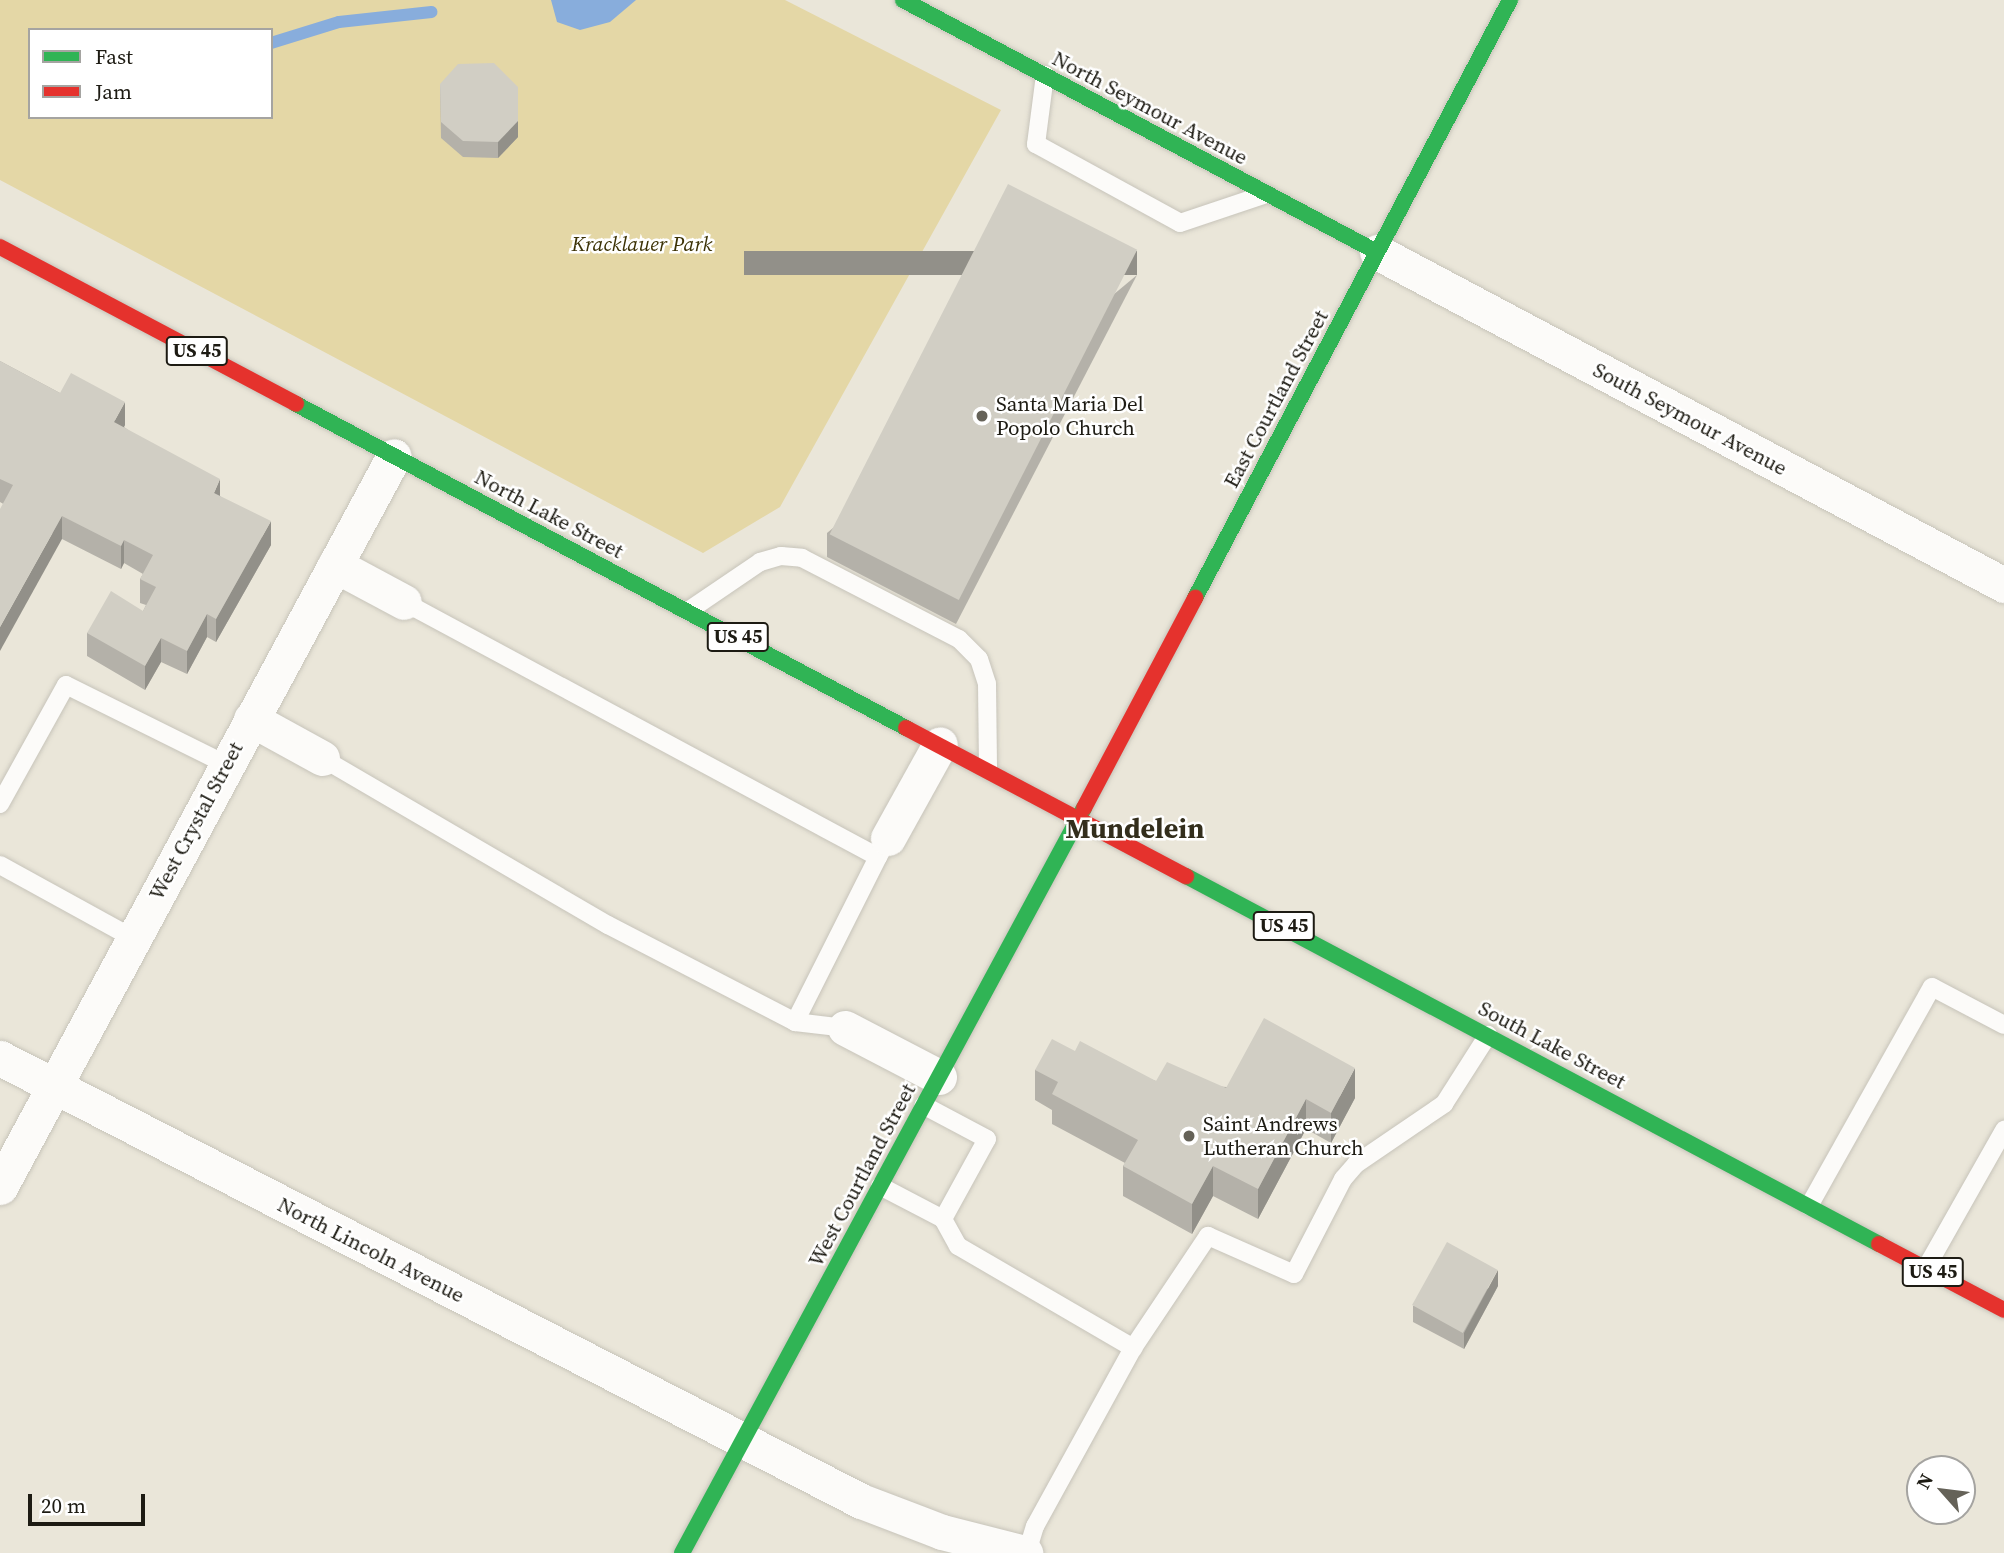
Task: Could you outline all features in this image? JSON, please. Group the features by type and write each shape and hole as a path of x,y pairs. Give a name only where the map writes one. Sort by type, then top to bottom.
{"main road":[{"name":"North Seymour Avenue","path":"903,0 1377,252"},
{"name":"East Courtland Street","path":"1079,817 1510,0"},
{"name":"North Lake Street","path":"0,247 1079,817"},
{"name":"South Lake Street","path":"1079,817 2004,1310"},
{"name":"West Courtland Street","path":"682,1553 1079,817"}],"street":[{"name":"South Seymour Avenue","path":"1377,252 2004,585"},
{"name":"West Crystal Street","path":"0,1187 52,1086 394,456"},
{"path":"335,565 404,602"},
{"path":"251,719 322,758"},
{"path":"883,848 940,744"},
{"path":"845,1028 931,1091"},
{"name":"North Lincoln Avenue","path":"0,1058 741,1442 861,1501 942,1532 1026,1553"}],"lane":[{"path":"1045,75 1036,144 1180,223 1266,194"},
{"path":"688,611 760,562 781,556 802,558 947,633 979,659 988,684 988,769"},
{"path":"404,602 883,848 795,1022"},
{"path":"0,804 66,685 227,765"},
{"path":"322,758 608,925 795,1022 845,1028"},
{"path":"0,865 133,938"},
{"path":"1809,1206 1932,987 2004,1025"},
{"path":"1026,1553 1035,1526 1133,1348 1208,1236 1294,1274 1342,1179 1356,1164 1444,1104 1488,1035"},
{"path":"931,1091 988,1139 943,1219"},
{"path":"1926,1268 2004,1129"},
{"path":"880,1186 943,1219 958,1246 1133,1348"}],"green space":[{"name":"Kracklauer Park","path":"0,0 785,0 1001,110 780,507 703,553 0,180"}],"water":[{"path":"551,0 636,0 610,22 580,30 557,22"}],"building":[{"path":"494,63 518,87 518,121 498,142 463,141 441,122 440,84 458,64"},
{"name":"Santa Maria Del Popolo Church","path":"1008,184 1137,250 959,600 830,534"},
{"path":"0,361 60,393 71,373 125,402 114,422 220,479 214,493 271,521 216,619 207,614 187,651 161,638 145,666 87,633 111,591 143,611 156,587 140,579 153,555 124,540 121,546 62,516 0,627 0,509 13,485 0,479"},
{"name":"Saint Andrews Lutheran Church","path":"1264,1018 1355,1068 1331,1113 1306,1099 1258,1189 1213,1166 1192,1204 1123,1166 1138,1140 1052,1094 1058,1082 1035,1070 1052,1039 1075,1051 1080,1041 1156,1081 1167,1062 1226,1088"},
{"path":"1447,1242 1498,1270 1463,1333 1412,1305"}],"waterway":[{"path":"273,42 339,22 431,12"}],"traffic: fast":[{"path":"903,0 1377,252"},
{"path":"1195,598 1510,0"},
{"path":"296,404 906,728"},
{"path":"682,1553 1084,808"},
{"path":"1186,876 1879,1244"}],"traffic: jam":[{"path":"0,247 296,404"},
{"path":"1084,808 1195,598"},
{"path":"906,728 1186,876"},
{"path":"1879,1244 2004,1310"}],"place":[{"name":"Santa Maria Del Popolo Church","path":"982,416"},
{"name":"Saint Andrews Lutheran Church","path":"1189,1136"}],"district":[{"name":"Mundelein","path":"1135,828"}]}
